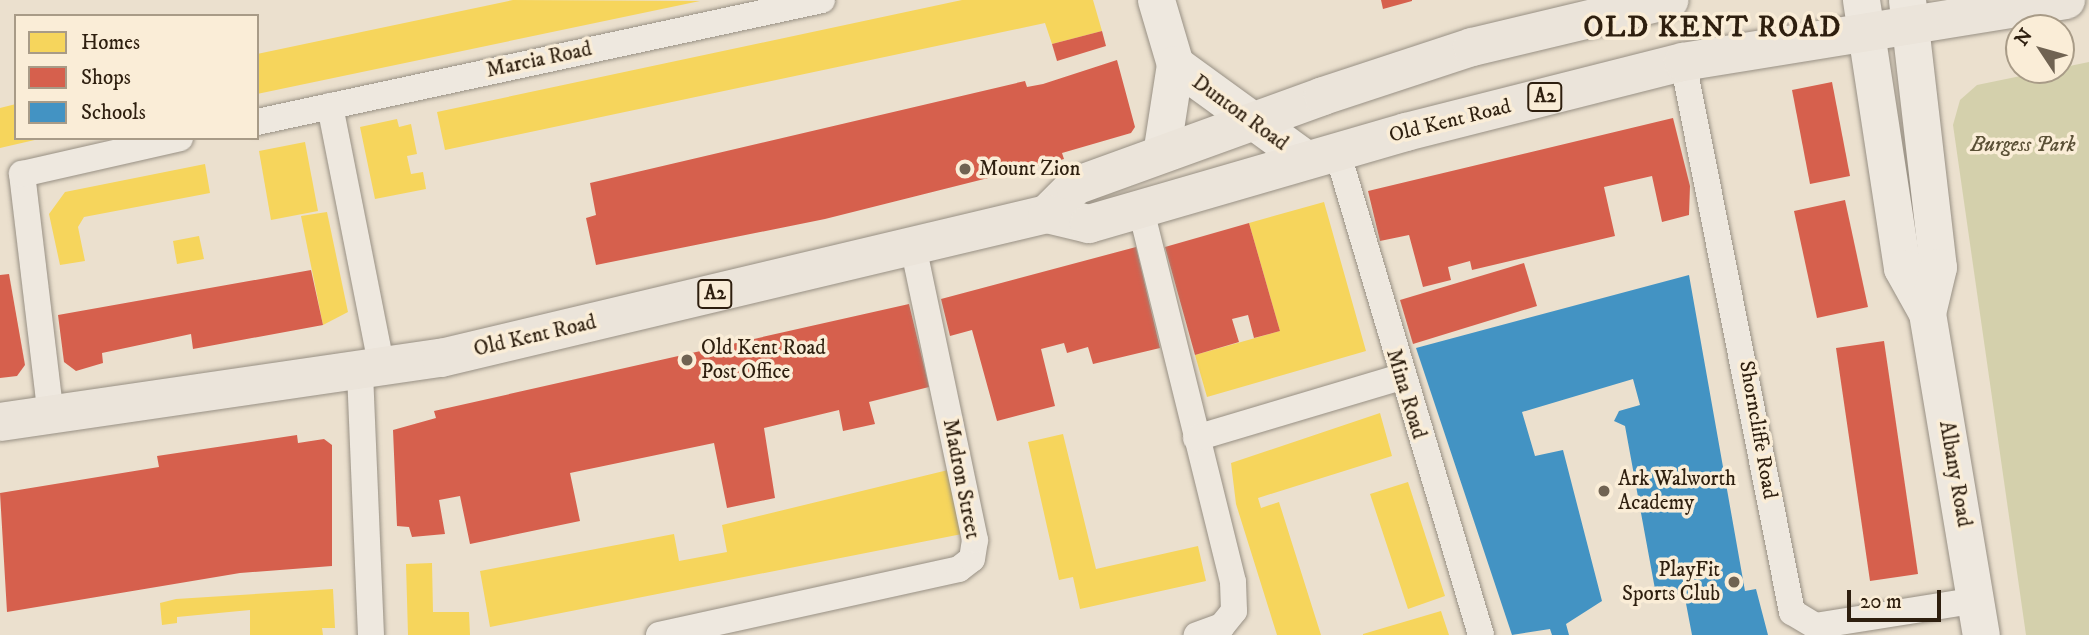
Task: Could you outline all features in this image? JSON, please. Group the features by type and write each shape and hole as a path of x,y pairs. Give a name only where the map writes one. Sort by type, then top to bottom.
{"highway":[{"path":"1047,214 1075,186 1250,123 1472,47 1669,0"},
{"name":"Old Kent Road","path":"17,422 371,371 1047,214 1089,224 1322,156 1863,15 2066,0"}],"main road":[{"name":"Dunton Road","path":"1156,0 1175,64 1161,154"},
{"name":"Albany Road","path":"1908,12 1938,267 1927,313"},
{"name":"Albany Road","path":"1863,15 1902,268 1927,313 1979,618"},
{"name":"Dunton Road","path":"1175,64 1250,123 1322,156"}],"street":[{"name":"Marcia Road","path":"259,121 822,0"},
{"name":"Shorncliffe Road","path":"1684,62 1792,612 1815,626 1979,618"},
{"path":"330,106 371,371 371,635"},
{"path":"17,422 22,174 171,140"},
{"name":"Mina Road","path":"1322,156 1400,377 1481,635"},
{"path":"1141,210 1183,368 1196,438 1233,582 1234,611 1222,626 1197,635"},
{"name":"Madron Street","path":"659,635 959,569 972,559 975,540 913,247"},
{"path":"1196,438 1400,377"}],"green space":[{"name":"Burgess Park","path":"2089,62 2089,635 2026,635 1953,125 1960,100 1977,85 2005,79 2005,84 2075,84 2075,65"}],"building: Homes":[{"path":"513,0 700,1 259,94 259,54"},
{"path":"962,0 1093,0 1102,31 1052,44 1045,23 445,150 437,112"},
{"path":"14,104 14,140 35,140 0,148 0,108"},
{"path":"397,119 399,127 411,124 417,154 407,156 411,174 423,172 426,189 375,199 360,127"},
{"path":"305,142 318,211 271,220 259,151"},
{"path":"205,164 210,193 84,217 78,227 85,261 60,265 49,214 65,192"},
{"path":"1324,202 1366,351 1207,397 1195,355 1280,331 1249,223"},
{"path":"327,212 348,312 323,325 301,216"},
{"path":"199,236 204,259 177,264 173,241"},
{"path":"1380,413 1392,456 1258,498 1261,508 1279,502 1321,635 1277,635 1236,504 1231,463"},
{"path":"1063,434 1096,569 1198,546 1206,581 1080,609 1073,577 1059,580 1028,442"},
{"path":"948,470 962,534 490,627 480,571 674,534 679,561 727,552 722,525"},
{"path":"1408,482 1445,596 1408,609 1370,494"},
{"path":"432,563 433,612 469,612 470,635 408,635 406,564"},
{"path":"333,589 335,628 322,628 323,635 250,635 250,610 177,617 177,623 162,625 160,603 176,599"},
{"path":"1441,611 1449,635 1363,635 1363,634"}],"building: Shops":[{"path":"1381,0 1412,0 1412,1 1383,9"},
{"path":"1102,31 1106,46 1057,61 1052,44"},
{"path":"1117,60 1135,127 1131,133 1062,153 1064,159 825,219 596,265 586,218 596,215 590,183 1025,81 1027,87 1043,84"},
{"path":"1832,82 1850,176 1810,184 1792,90"},
{"path":"1673,118 1690,186 1689,215 1662,222 1652,176 1604,187 1615,236 1472,270 1470,261 1448,267 1451,280 1423,287 1409,235 1380,241 1368,191"},
{"path":"1845,200 1868,307 1817,318 1794,211"},
{"path":"1249,223 1280,331 1254,338 1248,315 1232,319 1239,342 1195,355 1165,247"},
{"path":"1136,247 1160,348 1093,364 1088,347 1067,353 1064,343 1041,349 1055,406 997,421 972,330 950,336 941,299"},
{"path":"1524,263 1537,306 1413,344 1400,300"},
{"path":"311,270 323,325 193,349 191,334 102,353 103,363 76,371 64,362 58,315"},
{"path":"9,274 25,365 17,376 0,378 0,275"},
{"path":"909,304 929,387 869,402 875,424 843,431 839,410 764,428 775,498 727,508 714,443 570,473 580,521 470,544 460,496 439,500 445,534 412,537 409,527 397,526 393,430 436,418 434,411"},
{"path":"1884,341 1918,574 1870,581 1836,348"},
{"path":"297,435 298,443 324,439 332,445 332,566 240,573 7,612 0,493 159,467 157,456"}],"building: Schools":[{"name":"Ark Walworth Academy","path":"1689,275 1745,591 1756,589 1768,635 1692,635 1684,593 1657,600 1625,426 1614,421 1619,411 1640,405 1633,379 1522,412 1535,456 1563,450 1602,601 1566,624 1569,635 1552,635 1550,629 1512,635 1416,348"}],"place":[{"name":"Mount Zion","path":"965,169"},
{"name":"Old Kent Road Post Office","path":"687,360"},
{"name":"Ark Walworth Academy","path":"1604,491"},
{"name":"PlayFit Sports Club","path":"1734,582"}],"district":[{"name":"OLD KENT ROAD","path":"1713,28"}]}
